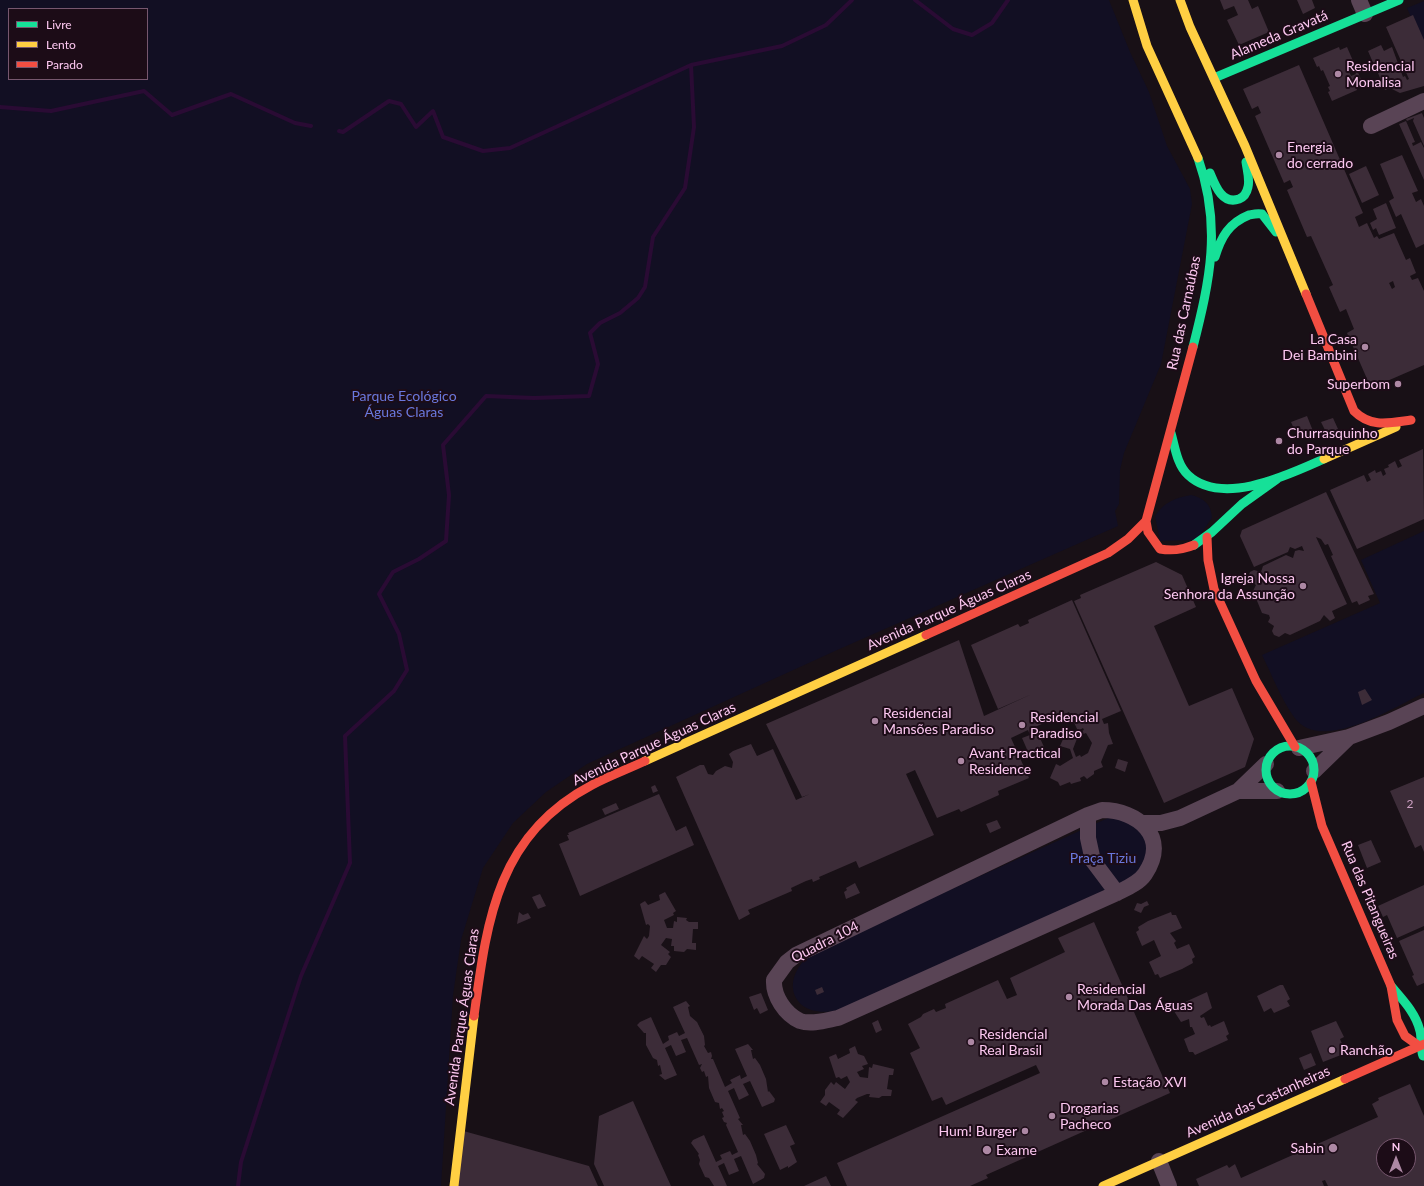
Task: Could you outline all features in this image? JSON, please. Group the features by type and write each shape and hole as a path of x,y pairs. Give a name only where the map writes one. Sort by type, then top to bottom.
{"street":[{"name":"Rua das Carnaúbas","path":"1133,0 1147,46 1189,136 1208,190 1212,237 1206,286 1171,433 1146,521"},
{"path":"1138,0 1147,46"},
{"path":"1171,0 1190,27"},
{"path":"1145,549 1175,551 1192,548 1207,537 1236,508 1277,479 1414,419 1370,424 1360,419 1354,411 1245,146 1190,27 1180,0"},
{"name":"Alameda Gravatá","path":"1214,78 1362,7 1400,0"},
{"path":"1371,126 1424,101"},
{"path":"1189,136 1201,154 1217,190 1227,200 1240,198 1245,195 1248,190 1249,182 1245,146"},
{"path":"1206,286 1219,244 1230,224 1241,217 1258,213 1263,215 1288,250"},
{"path":"1353,422 1354,411"},
{"path":"1171,433 1178,458 1188,476 1207,487 1228,489 1277,479"},
{"path":"1339,452 1351,436"},
{"path":"1146,521 1148,532 1160,549"},
{"name":"Avenida Parque Águas Claras","path":"454,1186 467,1069 486,935 498,891 515,856 526,839 540,824 556,810 592,785 1108,553 1128,539 1146,521"},
{"path":"1207,537 1208,560 1214,589 1256,681 1271,709 1297,747 1308,754 1312,760 1313,776"},
{"name":"Avenida Parque Águas Claras","path":"1108,553 1130,550"},
{"path":"1175,551 1186,560"},
{"path":"1202,574 1214,589"},
{"path":"1268,761 1281,748 1297,747 1349,737 1389,722 1424,706"},
{"path":"1271,709 1271,723"},
{"path":"1281,793 1300,792 1349,737"},
{"path":"1270,744 1267,780 1281,793 1296,803"},
{"name":"Quadra 104","path":"1180,818 1154,845 1152,857 1145,874 1136,882 1117,893 838,1018 815,1022 800,1021 785,1010 780,1002 774,980 787,962 796,955 1088,815 1102,810 1112,810 1130,815 1143,823 1161,822 1180,818 1238,791 1268,761"},
{"name":"Rua das Pitangueiras","path":"1313,776 1322,826 1391,986 1398,1020 1405,1036 1422,1045"},
{"name":"Quadra 104","path":"1238,791 1281,793"},
{"name":"Rua das Pitangueiras","path":"1307,812 1322,826"},
{"path":"1088,815 1088,838 1093,860 1117,893"},
{"path":"1143,823 1154,845"},
{"name":"Rua das Pitangueiras","path":"1391,986 1409,1007 1420,1029 1424,1057"},
{"name":"Avenida das Castanheiras","path":"1103,1186 1422,1045"},
{"path":"1159,1161 1169,1186"}],"green space":[{"name":"Parque Ecológico Águas Claras","path":"0,0 1109,0 1130,52 1149,92 1167,146 1190,189 1192,204 1161,364 1124,453 1120,470 1119,504 1115,511 1118,526 835,651 587,764 546,792 513,823 483,868 461,940 453,995 441,1186 0,1186"},
{"path":"1424,1 1424,46 1407,8"},
{"path":"1191,495 1206,502 1210,509 1212,518 1196,540 1160,541 1155,516 1158,511 1170,501"},
{"path":"1424,531 1424,693 1377,717 1339,730 1321,731 1306,727 1294,717 1289,710 1262,655 1380,603 1361,560"},
{"name":"Praça Tiziu","path":"1108,818 1132,821 1148,833 1145,871 1119,887 838,1010 822,1012 810,1009 800,1003 795,995 793,984 796,973 803,962 815,951"}],"building":[{"path":"1220,0 1248,0 1252,9 1258,6 1269,32 1239,45 1227,20 1238,15 1234,6 1224,10"},
{"path":"1297,0 1312,0 1315,8 1303,14"},
{"path":"1413,15 1424,40 1424,86 1400,93 1390,88 1385,90 1378,73 1382,71 1377,72 1368,51 1381,45 1384,51 1392,47 1403,77 1405,76 1407,80 1409,79 1386,27"},
{"name":"Residencial Monalisa","path":"1339,47 1340,50 1347,47 1363,84 1356,87 1357,90 1332,101 1328,92 1330,91 1328,87 1330,86 1323,70 1321,71 1319,66 1317,67 1313,58","holes":["1351,62 1356,74 1351,76 1346,64"]},
{"path":"1299,65 1363,213 1355,217 1359,227 1367,223 1374,238 1377,236 1379,239 1394,233 1406,260 1410,258 1416,273 1410,276 1412,280 1418,278 1424,291 1424,365 1371,388 1347,333 1354,329 1346,309 1340,312 1329,287 1333,285 1311,236 1307,237 1287,190 1293,187 1290,180 1284,183 1255,116 1261,113 1258,106 1252,109 1243,89","holes":["1393,281 1395,287 1392,289 1389,283"]},
{"path":"1422,113 1424,118 1424,146 1413,121 1414,118 1407,121 1406,119"},
{"path":"1406,121 1415,142 1412,143 1413,146 1421,142 1424,148 1424,180 1399,124"},
{"path":"1402,155 1418,191 1412,193 1416,202 1421,199 1424,206 1424,244 1416,248 1401,214 1396,217 1389,201 1394,198 1380,164"},
{"path":"1366,166 1379,195 1362,203 1349,174"},
{"path":"1386,203 1396,228 1379,235 1376,228 1373,230 1370,223 1377,219 1373,209"},
{"path":"1307,416 1313,431 1298,438 1291,422"},
{"path":"1333,418 1338,429 1330,433 1329,431 1326,432 1321,422"},
{"path":"1423,449 1424,519 1357,549 1330,490 1364,475 1367,482 1371,480 1368,474 1375,470 1376,473 1381,471 1383,476 1386,474 1384,469 1389,467 1388,465 1395,461 1398,468 1402,466 1399,460"},
{"path":"1326,492 1374,594 1368,596 1370,600 1359,605 1357,601 1352,603 1331,556 1333,555 1328,544 1325,545 1321,539 1316,537 1347,604 1332,611 1335,618 1330,621 1324,615 1320,621 1290,635 1285,633 1279,637 1274,635 1272,631 1274,626 1268,622 1270,618 1269,615 1262,613 1253,591 1256,585 1250,581 1248,577 1250,572 1254,570 1261,572 1263,566 1286,555 1293,558 1295,551 1304,551 1302,546 1295,549 1290,547 1288,552 1254,567 1240,536 1242,530"},
{"path":"1156,562 1182,575 1196,607 1154,626 1189,706 1232,688 1254,739 1245,767 1164,803 1074,601 1081,598 1080,595"},
{"path":"1072,600 1121,711 1102,719 1104,724 1108,723 1109,733 1113,744 1108,745 1101,762 1103,767 1094,771 1094,774 1087,779 1084,776 1080,778 1081,781 1071,784 1070,782 1060,786 1058,782 1050,778 1056,764 1060,766 1073,758 1070,749 1060,746 1067,730 1076,734 1084,730 1083,728 1078,731 1069,712 1035,727 1044,747 1029,754 1022,738 1030,735 1028,730 1011,738 1029,778 998,791 999,795 961,812 959,809 937,818 915,770 906,774 934,835 859,868 856,861 819,877 820,879 813,882 812,879 806,881 791,888 792,891 748,910 750,914 739,920 676,777 700,765 704,765 708,774 713,775 716,771 725,766 732,768 733,762 729,754 751,744 757,756 773,749 796,800 810,794 802,797 766,724 959,640 984,716 1032,694 998,709 971,645 1018,624 1020,627 1029,623 1028,620","holes":["1086,733 1092,743 1088,753 1081,757 1080,755 1076,757 1073,749 1078,736"]},
{"path":"1365,689 1372,700 1362,705 1358,692"},
{"path":"1118,759 1128,762 1125,772 1115,768"},
{"path":"1424,777 1424,852 1421,845 1415,848 1390,791"},
{"path":"655,785 658,791 653,793 651,787"},
{"path":"659,794 676,831 686,826 694,845 580,896 559,844 569,840 567,835 569,835 568,833"},
{"path":"616,803 619,809 605,815 602,809"},
{"path":"997,820 1001,828 990,833 986,824"},
{"path":"1371,840 1381,862 1367,868 1358,845"},
{"path":"855,883 860,893 846,899 844,892 847,890 846,888"},
{"path":"1424,885 1424,926 1397,938 1387,915 1383,917 1378,906"},
{"path":"665,892 676,911 673,913 674,915 664,920 667,928 673,928 674,921 677,922 677,917 687,918 686,920 689,922 698,922 698,929 693,929 692,943 696,943 696,950 687,949 684,952 674,951 674,946 671,946 672,939 666,938 661,945 670,952 668,954 671,957 666,965 661,965 656,972 651,968 654,964 642,956 639,960 634,956 644,936 647,939 649,936 650,926 648,924 646,925 640,904 645,901 648,905 660,900 659,895"},
{"path":"540,894 546,906 538,909 532,897"},
{"path":"1147,901 1149,905 1144,907 1141,913 1134,910 1137,903 1141,904"},
{"path":"519,912 523,915 528,913 531,918 517,924"},
{"path":"1171,912 1172,915 1176,915 1182,928 1170,933 1176,941 1174,943 1177,949 1189,944 1195,957 1192,959 1193,963 1160,978 1158,974 1155,975 1149,962 1161,956 1154,940 1142,946 1136,932 1139,930 1138,927 1148,921"},
{"path":"1094,922 1170,1093 986,1175 988,1178 970,1186 847,1186 837,1163 1040,1073 1036,1065 946,1105 942,1097 932,1101 910,1053 920,1048 908,1024 921,1017 923,1014 934,1009 936,1012 946,1008 945,1004 998,980 1007,999 1017,995 1010,978 1065,952 1058,938"},
{"path":"1424,930 1424,983 1417,986 1412,976 1414,975 1399,941"},
{"path":"1283,985 1290,999 1287,1001 1290,1006 1274,1013 1271,1008 1264,1012 1257,996"},
{"path":"822,987 824,992 817,995 815,990"},
{"path":"1207,992 1212,1008 1200,1016 1201,1018 1204,1017 1208,1026 1210,1025 1211,1027 1224,1021 1229,1034 1226,1036 1228,1040 1195,1055 1193,1052 1189,1052 1184,1039 1195,1034 1192,1027 1190,1027 1189,1019 1181,1022 1172,1008"},
{"path":"761,993 768,1010 760,1014 757,1008 754,1010 749,997"},
{"path":"686,1001 690,1006 688,1007 690,1016 697,1022 704,1036 704,1046 708,1053 711,1052 711,1059 713,1059 725,1087 732,1083 730,1080 740,1075 741,1079 747,1076 735,1049 748,1044 753,1050 751,1050 753,1059 755,1058 760,1065 766,1079 768,1092 769,1091 775,1099 774,1102 762,1107 750,1081 743,1084 749,1095 739,1100 734,1088 728,1091 740,1118 738,1119 743,1125 741,1125 743,1135 745,1134 750,1141 756,1155 757,1164 765,1174 764,1178 753,1184 741,1156 734,1159 739,1171 729,1175 724,1163 718,1166 727,1186 714,1186 709,1178 705,1177 699,1164 699,1154 691,1143 693,1140 704,1135 716,1162 722,1159 720,1155 730,1151 732,1155 738,1152 726,1125 727,1123 724,1122 722,1118 724,1117 722,1112 724,1111 722,1108 720,1109 719,1103 715,1102 709,1088 708,1076 706,1077 704,1071 702,1072 700,1068 702,1064 699,1065 687,1038 681,1040 686,1052 676,1056 671,1045 665,1048 677,1075 665,1080 659,1075 662,1074 660,1065 658,1066 657,1060 653,1058 646,1045 646,1033 644,1033 637,1025 651,1017 663,1044 669,1040 668,1036 677,1032 679,1036 685,1033 673,1007"},
{"path":"878,1020 882,1030 876,1033 872,1023"},
{"path":"1336,1021 1344,1037 1340,1039 1346,1053 1323,1062 1311,1031"},
{"path":"855,1046 858,1054 864,1056 868,1064 862,1066 864,1069 857,1072 860,1077 868,1078 869,1067 872,1068 873,1064 894,1069 893,1075 889,1075 887,1089 892,1090 891,1096 882,1096 879,1098 869,1097 870,1094 867,1094 857,1098 855,1100 858,1102 843,1118 837,1114 840,1110 829,1102 826,1106 820,1102 825,1095 825,1090 831,1082 834,1085 836,1082 845,1089 850,1082 847,1076 841,1079 839,1077 836,1078 829,1057 836,1054 838,1059 850,1053 849,1049"},
{"path":"1311,1053 1316,1065 1304,1070 1299,1058"},
{"path":"1410,1084 1424,1116 1424,1186 1328,1186 1325,1180 1322,1181 1324,1186 1199,1186 1196,1179 1227,1165 1229,1168 1235,1164 1241,1178 1378,1117 1372,1104 1379,1100 1378,1098"},
{"path":"633,1101 671,1186 604,1186 594,1164 599,1116"},
{"path":"786,1125 795,1144 790,1146 797,1162 788,1168 788,1166 780,1170 764,1134"},
{"path":"460,1130 589,1166 598,1186 454,1186"},
{"path":"826,1176 831,1186 804,1186"}],"waterway":[{"path":"238,1186 241,1162 301,976 350,863 345,736 394,691 407,670 399,634 379,594 393,572 419,559 446,541 449,495 443,445 486,396 534,398 589,396 598,364 590,333 600,323 620,313 638,298 645,287 653,237 685,188 694,127 691,65 782,46 826,25 852,0"},
{"path":"915,0 953,29 972,35 992,23 1008,0"},
{"path":"339,131 343,132 389,101 401,104 416,127 433,111 443,137 483,151 510,148 691,65"},
{"path":"0,107 51,111 144,91 172,115 231,94 295,123 311,126"}],"traffic: fast":[{"path":"1214,78 1399,0"},
{"path":"1193,347 1204,299 1211,253 1210,207 1198,158"},
{"path":"1210,173 1217,188 1224,197 1233,200 1239,199 1245,194 1249,184 1246,162"},
{"path":"1215,257 1223,237 1231,227 1236,222 1249,215 1262,214 1276,232"},
{"path":"1171,433 1177,456 1184,471 1202,484 1219,488 1236,488 1274,480 1324,459"},
{"path":"1194,545 1212,532 1242,504 1277,479"},
{"path":"1285,746 1295,746 1307,753 1314,765 1314,770 1314,775 1307,787 1295,794 1285,794 1277,790 1270,783 1266,775 1266,765 1270,757 1277,750 1285,746"},
{"path":"1391,986 1408,1007 1418,1024 1423,1056"}],"traffic: slow":[{"path":"1133,0 1147,46 1198,158"},
{"path":"1180,0 1190,27 1245,146 1306,294"},
{"path":"1324,459 1396,427"},
{"path":"645,761 926,635"},
{"path":"454,1186 474,1016"},
{"path":"1103,1186 1345,1079"}],"traffic: jam":[{"path":"1306,294 1354,411 1367,420 1374,422 1388,423 1411,420"},
{"path":"1193,347 1146,521 1148,532 1160,549 1177,550 1194,545"},
{"path":"926,635 1108,553 1128,539 1146,521"},
{"path":"1207,537 1208,560 1214,589 1256,681 1295,747"},
{"path":"474,1016 485,946 492,914 502,883 516,855 535,829 560,805 592,785 645,761"},
{"path":"1311,782 1322,826 1391,986 1397,1020 1405,1036 1419,1046"},
{"path":"1345,1079 1424,1044"}],"place":[{"name":"Residencial Monalisa","path":"1338,74"},
{"name":"Energia do cerrado","path":"1279,155"},
{"name":"La Casa Dei Bambini","path":"1365,347"},
{"name":"Superbom","path":"1398,384"},
{"name":"Churrasquinho do Parque","path":"1279,441"},
{"name":"Igreja Nossa Senhora da Assunção","path":"1303,586"},
{"name":"Residencial Mansões Paradiso","path":"875,721"},
{"name":"Residencial Paradiso","path":"1022,725"},
{"name":"Avant Practical Residence","path":"961,761"},
{"name":"Residencial Morada Das Águas","path":"1069,997"},
{"name":"Residencial Real Brasil","path":"971,1042"},
{"name":"Ranchão","path":"1332,1050"},
{"name":"Estação XVI","path":"1105,1082"},
{"name":"Drogarias Pacheco","path":"1052,1116"},
{"name":"Hum! Burger","path":"1025,1131"},
{"name":"Sabin","path":"1333,1148"},
{"name":"Exame","path":"987,1150"}]}
